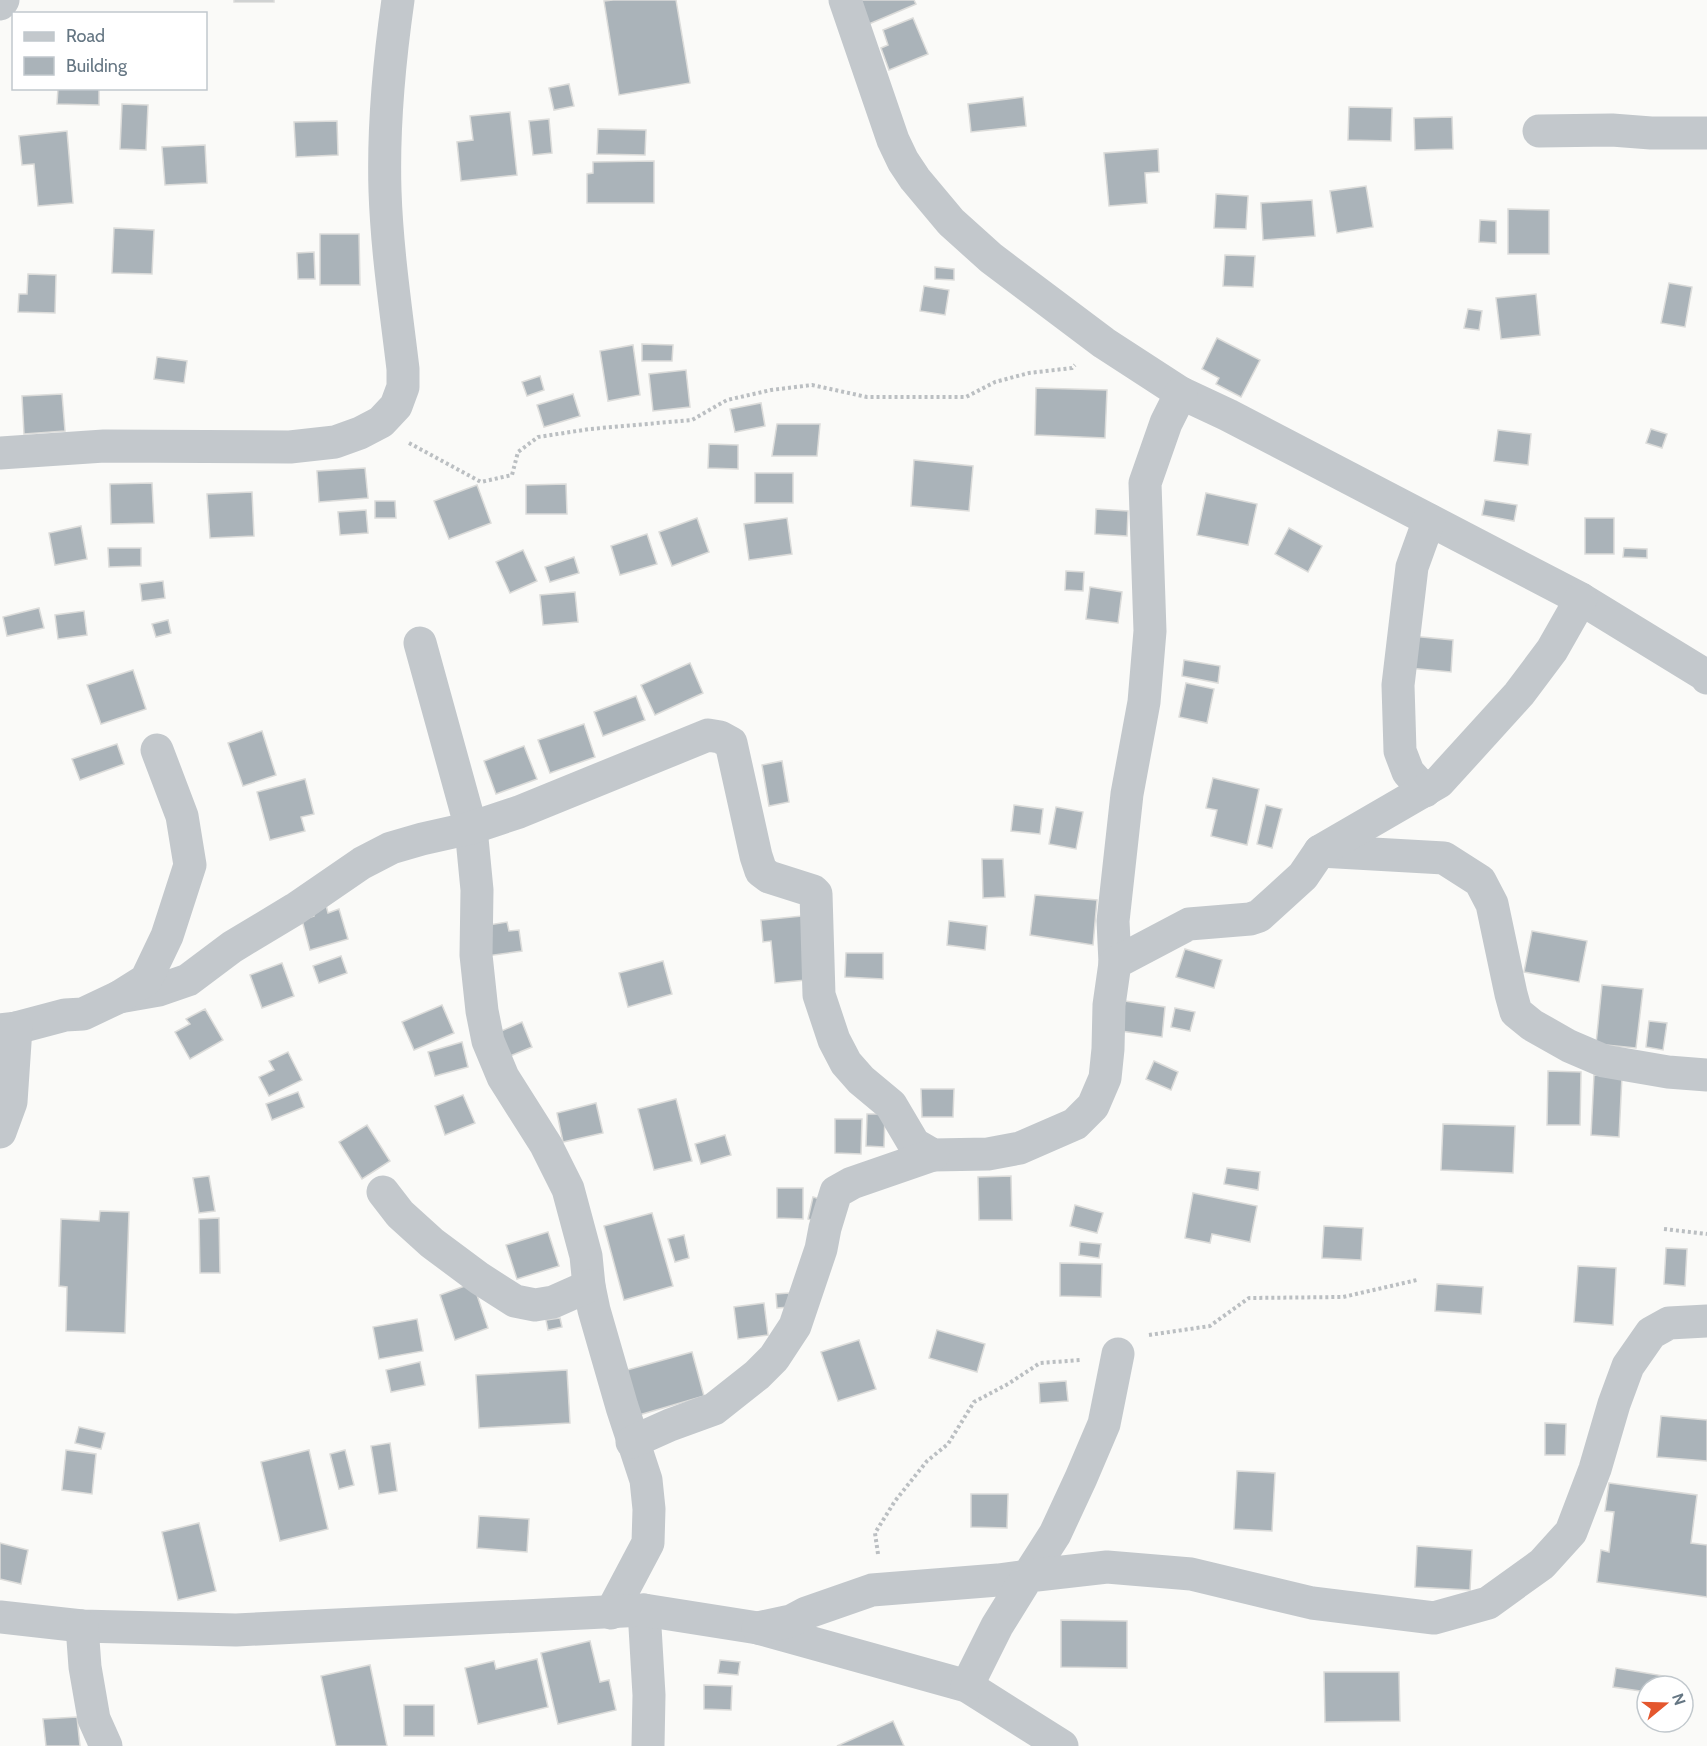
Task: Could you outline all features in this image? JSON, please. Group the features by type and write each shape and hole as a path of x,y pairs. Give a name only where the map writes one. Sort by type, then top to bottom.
{"street":[{"path":"0,4 3,0"},
{"path":"0,453 104,446 290,447 336,442 381,422 396,406 404,387 385,190 386,116 391,50 398,0"},
{"path":"845,0 893,140 903,161 951,222 991,258 1104,343 1181,393 1228,415 1581,599 1707,678"},
{"path":"1539,131 1612,130 1707,133"},
{"path":"632,1442 714,1409 757,1375 774,1358 795,1326 818,1258 836,1192 852,1183 933,1155 988,1154 1020,1148 1075,1124 1093,1106 1105,1078 1109,1005 1115,963 1113,921 1127,794 1144,702 1150,631 1145,483 1166,423 1181,393"},
{"path":"1425,791 1407,772 1400,751 1398,685 1412,567 1429,520"},
{"path":"1115,963 1189,924 1250,920 1259,916 1303,876 1320,851 1440,782 1519,694 1552,650 1581,599"},
{"path":"420,643 471,828 477,890 476,955 488,1041 503,1077 546,1145 568,1190 586,1256 594,1310 645,1480 650,1509 648,1543 611,1613"},
{"path":"119,997 159,990 188,980 232,947 295,909 362,863 391,848 471,828 519,812 708,735 720,737 731,743 761,871 769,877 813,891 816,894 819,994 834,1040 846,1063 861,1080 891,1105 914,1144 933,1155"},
{"path":"0,1132 11,1102 8,1029 65,1015 83,1014 119,997 146,980 167,936 190,864 182,816 157,750"},
{"path":"1320,851 1444,858 1480,881 1491,904 1516,1012 1532,1025 1569,1046 1604,1061 1668,1072 1707,1075"},
{"path":"383,1192 400,1214 432,1243 515,1301 535,1305 544,1304 590,1286"},
{"path":"758,1628 791,1621 806,1613 872,1590 998,1580 1107,1567 1191,1574 1312,1603 1434,1618 1488,1603 1542,1564 1571,1532 1595,1469 1628,1366 1651,1333 1669,1323 1707,1321"},
{"path":"967,1686 997,1626 1055,1534 1081,1478 1104,1424 1118,1354"},
{"path":"644,1610 649,1695 648,1746"},
{"path":"0,1617 82,1626 236,1630 644,1610 758,1628 967,1686 1062,1746"},
{"path":"82,1626 85,1667 94,1719 105,1746"}],"path":[{"path":"381,422 408,442 481,482 512,475 518,452 538,437 590,429 692,420 727,400 771,390 812,385 867,397 966,398 995,382 1072,368 1104,343"},
{"path":"1664,1229 1707,1234"},
{"path":"872,1590 879,1559 875,1533 895,1501 927,1461 948,1444 974,1402 1008,1384 1040,1363 1073,1362 1118,1354 1123,1343 1140,1336 1210,1326 1249,1298 1343,1297 1417,1280"}],"building":[{"path":"234,0 274,0 274,2 234,2"},
{"path":"676,0 690,83 619,95 604,1"},
{"path":"858,0 914,0 916,4 869,24"},
{"path":"913,18 928,54 889,70 881,48 888,45 883,30"},
{"path":"569,84 574,106 554,110 549,88"},
{"path":"58,90 99,90 99,105 57,104"},
{"path":"1023,97 1026,126 971,132 968,104"},
{"path":"122,104 148,105 146,150 120,149"},
{"path":"1349,107 1392,108 1391,141 1348,140"},
{"path":"510,112 517,175 461,181 457,142 473,140 470,116"},
{"path":"1452,117 1453,149 1415,150 1414,118"},
{"path":"549,119 552,153 533,155 529,121"},
{"path":"337,121 338,155 296,157 294,122"},
{"path":"598,129 646,130 645,155 597,154"},
{"path":"67,131 73,203 38,206 34,164 22,165 19,136"},
{"path":"205,145 207,183 165,185 162,147"},
{"path":"1158,149 1159,172 1145,173 1147,203 1109,206 1104,153"},
{"path":"654,161 654,203 587,203 587,174 593,173 593,162"},
{"path":"1366,186 1373,227 1337,233 1330,191"},
{"path":"1216,194 1248,196 1246,229 1214,228"},
{"path":"1312,200 1315,236 1263,240 1261,203"},
{"path":"1508,209 1549,210 1549,254 1508,254"},
{"path":"1480,220 1496,221 1496,243 1479,242"},
{"path":"114,228 154,230 152,274 112,273"},
{"path":"320,234 359,234 360,285 320,285"},
{"path":"314,252 315,279 298,279 297,253"},
{"path":"1225,255 1255,256 1253,287 1223,286"},
{"path":"935,267 954,269 954,280 935,279"},
{"path":"28,274 56,275 55,313 18,312 19,294 27,294"},
{"path":"1669,283 1692,287 1685,327 1661,323"},
{"path":"924,286 949,290 945,315 920,311"},
{"path":"1536,294 1540,335 1501,339 1496,298"},
{"path":"1468,309 1482,311 1479,330 1464,328"},
{"path":"1217,338 1260,360 1241,397 1216,384 1219,378 1202,369"},
{"path":"642,344 673,345 672,361 642,361"},
{"path":"633,345 640,395 608,401 600,351"},
{"path":"157,357 187,361 184,383 154,379"},
{"path":"686,370 690,407 653,411 649,374"},
{"path":"540,376 544,390 527,396 522,382"},
{"path":"1036,388 1107,390 1105,438 1035,435"},
{"path":"62,394 65,431 24,434 22,396"},
{"path":"573,394 580,416 544,427 537,405"},
{"path":"761,403 765,426 735,432 730,409"},
{"path":"777,424 820,424 817,456 772,456"},
{"path":"1651,429 1667,434 1662,448 1646,443"},
{"path":"1498,430 1531,434 1528,465 1494,461"},
{"path":"709,444 738,445 738,469 708,468"},
{"path":"914,460 973,466 969,511 911,506"},
{"path":"365,468 368,498 319,502 317,471"},
{"path":"755,473 793,473 793,503 755,503"},
{"path":"152,483 154,523 111,524 110,484"},
{"path":"566,484 567,514 526,514 526,485"},
{"path":"477,485 491,523 449,539 434,501"},
{"path":"252,492 254,536 210,538 207,494"},
{"path":"1206,493 1257,504 1248,545 1197,535"},
{"path":"1485,500 1517,505 1514,521 1482,515"},
{"path":"375,501 395,501 396,518 375,518"},
{"path":"1096,509 1128,511 1127,536 1095,534"},
{"path":"366,510 368,533 340,535 338,512"},
{"path":"697,518 709,552 672,566 659,532"},
{"path":"787,518 792,554 749,560 744,524"},
{"path":"1585,518 1614,518 1614,554 1585,554"},
{"path":"81,526 87,559 55,565 49,533"},
{"path":"1289,528 1322,546 1308,572 1275,554"},
{"path":"647,534 657,564 620,575 611,546"},
{"path":"108,548 141,548 141,566 109,567"},
{"path":"1624,548 1647,549 1647,558 1623,557"},
{"path":"523,550 537,581 510,593 496,562"},
{"path":"574,557 579,573 550,582 545,567"},
{"path":"1066,571 1084,572 1083,591 1065,590"},
{"path":"163,581 165,598 142,601 140,584"},
{"path":"1090,587 1122,592 1118,623 1086,619"},
{"path":"575,592 578,622 543,625 540,595"},
{"path":"39,608 44,628 7,636 3,617"},
{"path":"84,611 87,635 58,639 55,615"},
{"path":"168,620 171,633 156,637 152,624"},
{"path":"1411,636 1453,640 1451,672 1409,668"},
{"path":"1184,660 1220,666 1218,683 1182,676"},
{"path":"690,663 703,693 655,715 641,685"},
{"path":"133,670 146,709 101,724 87,685"},
{"path":"1186,683 1214,689 1207,723 1179,717"},
{"path":"636,696 645,720 603,736 594,712"},
{"path":"584,724 595,757 550,773 538,740"},
{"path":"262,731 276,775 243,786 228,743"},
{"path":"117,744 124,764 80,780 72,759"},
{"path":"524,746 537,779 496,794 484,761"},
{"path":"782,761 789,802 769,806 762,765"},
{"path":"1213,778 1259,789 1247,845 1211,836 1217,810 1206,808"},
{"path":"305,779 314,814 301,817 305,831 270,840 257,792"},
{"path":"1014,805 1043,809 1040,834 1011,831"},
{"path":"1266,805 1282,809 1272,848 1257,844"},
{"path":"1056,807 1083,812 1076,849 1049,844"},
{"path":"982,859 1003,859 1005,897 983,898"},
{"path":"1035,895 1097,900 1093,945 1030,935"},
{"path":"326,905 328,913 339,909 348,939 310,950 302,920 314,916 312,909"},
{"path":"812,915 817,979 775,983 771,941 763,942 761,920"},
{"path":"949,921 987,926 985,950 947,945"},
{"path":"507,922 509,931 519,930 522,951 487,956 482,926"},
{"path":"1532,931 1587,941 1579,982 1524,972"},
{"path":"1185,949 1222,960 1214,988 1176,977"},
{"path":"846,953 883,953 883,979 845,977"},
{"path":"341,956 347,973 319,983 313,966"},
{"path":"663,961 672,994 628,1007 619,973"},
{"path":"282,963 294,996 262,1008 250,975"},
{"path":"1602,985 1643,989 1636,1048 1596,1044"},
{"path":"1118,1000 1165,1007 1162,1037 1114,1030"},
{"path":"442,1005 454,1033 414,1050 402,1022"},
{"path":"1175,1008 1195,1012 1190,1031 1171,1027"},
{"path":"205,1009 223,1040 190,1059 175,1032 190,1024 186,1019"},
{"path":"1649,1021 1667,1023 1663,1050 1646,1047"},
{"path":"522,1022 532,1047 503,1059 492,1035"},
{"path":"462,1042 468,1067 435,1076 428,1052"},
{"path":"288,1052 302,1080 269,1096 259,1077 274,1070 269,1061"},
{"path":"1154,1061 1178,1072 1171,1090 1146,1079"},
{"path":"1548,1071 1581,1072 1580,1125 1547,1125"},
{"path":"1594,1075 1622,1076 1619,1137 1591,1135"},
{"path":"921,1089 954,1089 953,1117 922,1117"},
{"path":"298,1092 304,1107 272,1120 266,1104"},
{"path":"463,1095 475,1123 445,1135 435,1106"},
{"path":"676,1099 692,1161 654,1170 638,1109"},
{"path":"596,1103 603,1133 563,1142 557,1113"},
{"path":"867,1114 885,1114 884,1147 866,1146"},
{"path":"835,1119 862,1119 861,1154 835,1153"},
{"path":"1443,1124 1515,1126 1513,1173 1441,1170"},
{"path":"367,1125 390,1161 362,1179 339,1142"},
{"path":"725,1135 731,1155 701,1164 695,1144"},
{"path":"1227,1168 1260,1172 1258,1190 1224,1184"},
{"path":"209,1176 215,1211 199,1213 193,1178"},
{"path":"1011,1176 1012,1220 979,1220 978,1177"},
{"path":"777,1188 803,1188 803,1219 777,1218"},
{"path":"1193,1193 1257,1206 1250,1242 1212,1234 1210,1243 1185,1238"},
{"path":"813,1197 827,1201 822,1223 808,1219"},
{"path":"1075,1205 1103,1213 1097,1233 1070,1226"},
{"path":"100,1211 129,1212 125,1333 66,1331 67,1287 59,1286 61,1219 99,1221"},
{"path":"652,1213 673,1286 624,1300 604,1226"},
{"path":"219,1218 220,1273 200,1273 199,1219"},
{"path":"1324,1226 1363,1228 1361,1260 1322,1258"},
{"path":"548,1232 559,1266 517,1279 506,1245"},
{"path":"684,1235 689,1258 675,1262 668,1239"},
{"path":"1080,1242 1101,1244 1099,1258 1079,1255"},
{"path":"1666,1248 1687,1249 1685,1286 1664,1284"},
{"path":"1060,1263 1102,1264 1101,1297 1060,1296"},
{"path":"1578,1266 1616,1268 1613,1325 1574,1322"},
{"path":"473,1283 488,1328 455,1340 440,1295"},
{"path":"1437,1284 1483,1287 1481,1314 1435,1311"},
{"path":"789,1293 790,1307 777,1308 776,1294"},
{"path":"764,1303 768,1335 738,1339 734,1307"},
{"path":"560,1318 562,1327 548,1330 546,1320"},
{"path":"417,1319 423,1351 379,1359 373,1327"},
{"path":"937,1330 985,1344 977,1372 929,1358"},
{"path":"859,1340 876,1389 838,1401 821,1352"},
{"path":"692,1352 704,1396 639,1415 627,1370"},
{"path":"420,1362 425,1385 391,1392 386,1370"},
{"path":"567,1370 570,1423 479,1428 476,1375"},
{"path":"1066,1381 1068,1401 1040,1403 1039,1383"},
{"path":"1661,1416 1707,1420 1707,1461 1657,1457"},
{"path":"1545,1423 1566,1424 1565,1455 1545,1455"},
{"path":"79,1427 105,1433 101,1449 75,1443"},
{"path":"390,1443 397,1491 379,1494 371,1446"},
{"path":"66,1450 96,1454 92,1494 62,1490"},
{"path":"309,1450 328,1529 280,1541 261,1462"},
{"path":"345,1450 354,1485 339,1489 330,1454"},
{"path":"1237,1471 1275,1473 1272,1531 1234,1529"},
{"path":"1609,1483 1697,1495 1691,1543 1707,1545 1707,1597 1597,1582 1601,1550 1609,1552 1614,1512 1605,1511"},
{"path":"971,1494 1008,1494 1007,1528 971,1527"},
{"path":"479,1516 529,1519 527,1552 477,1548"},
{"path":"199,1523 216,1591 178,1600 162,1532"},
{"path":"0,1543 28,1550 21,1584 0,1579"},
{"path":"1417,1546 1472,1550 1470,1590 1415,1587"},
{"path":"1061,1620 1127,1621 1127,1668 1061,1667"},
{"path":"590,1641 600,1682 609,1680 616,1710 558,1724 541,1653"},
{"path":"537,1659 548,1707 478,1724 465,1668 494,1661 496,1669"},
{"path":"720,1660 740,1662 738,1675 718,1673"},
{"path":"370,1665 387,1746 336,1746 321,1676"},
{"path":"1616,1668 1652,1674 1635,1674 1635,1690 1613,1687"},
{"path":"1324,1672 1399,1672 1400,1721 1325,1722"},
{"path":"704,1685 732,1686 731,1710 704,1709"},
{"path":"404,1705 434,1705 434,1736 404,1736"},
{"path":"77,1717 80,1746 46,1746 43,1719"},
{"path":"893,1721 904,1746 837,1746"}]}
